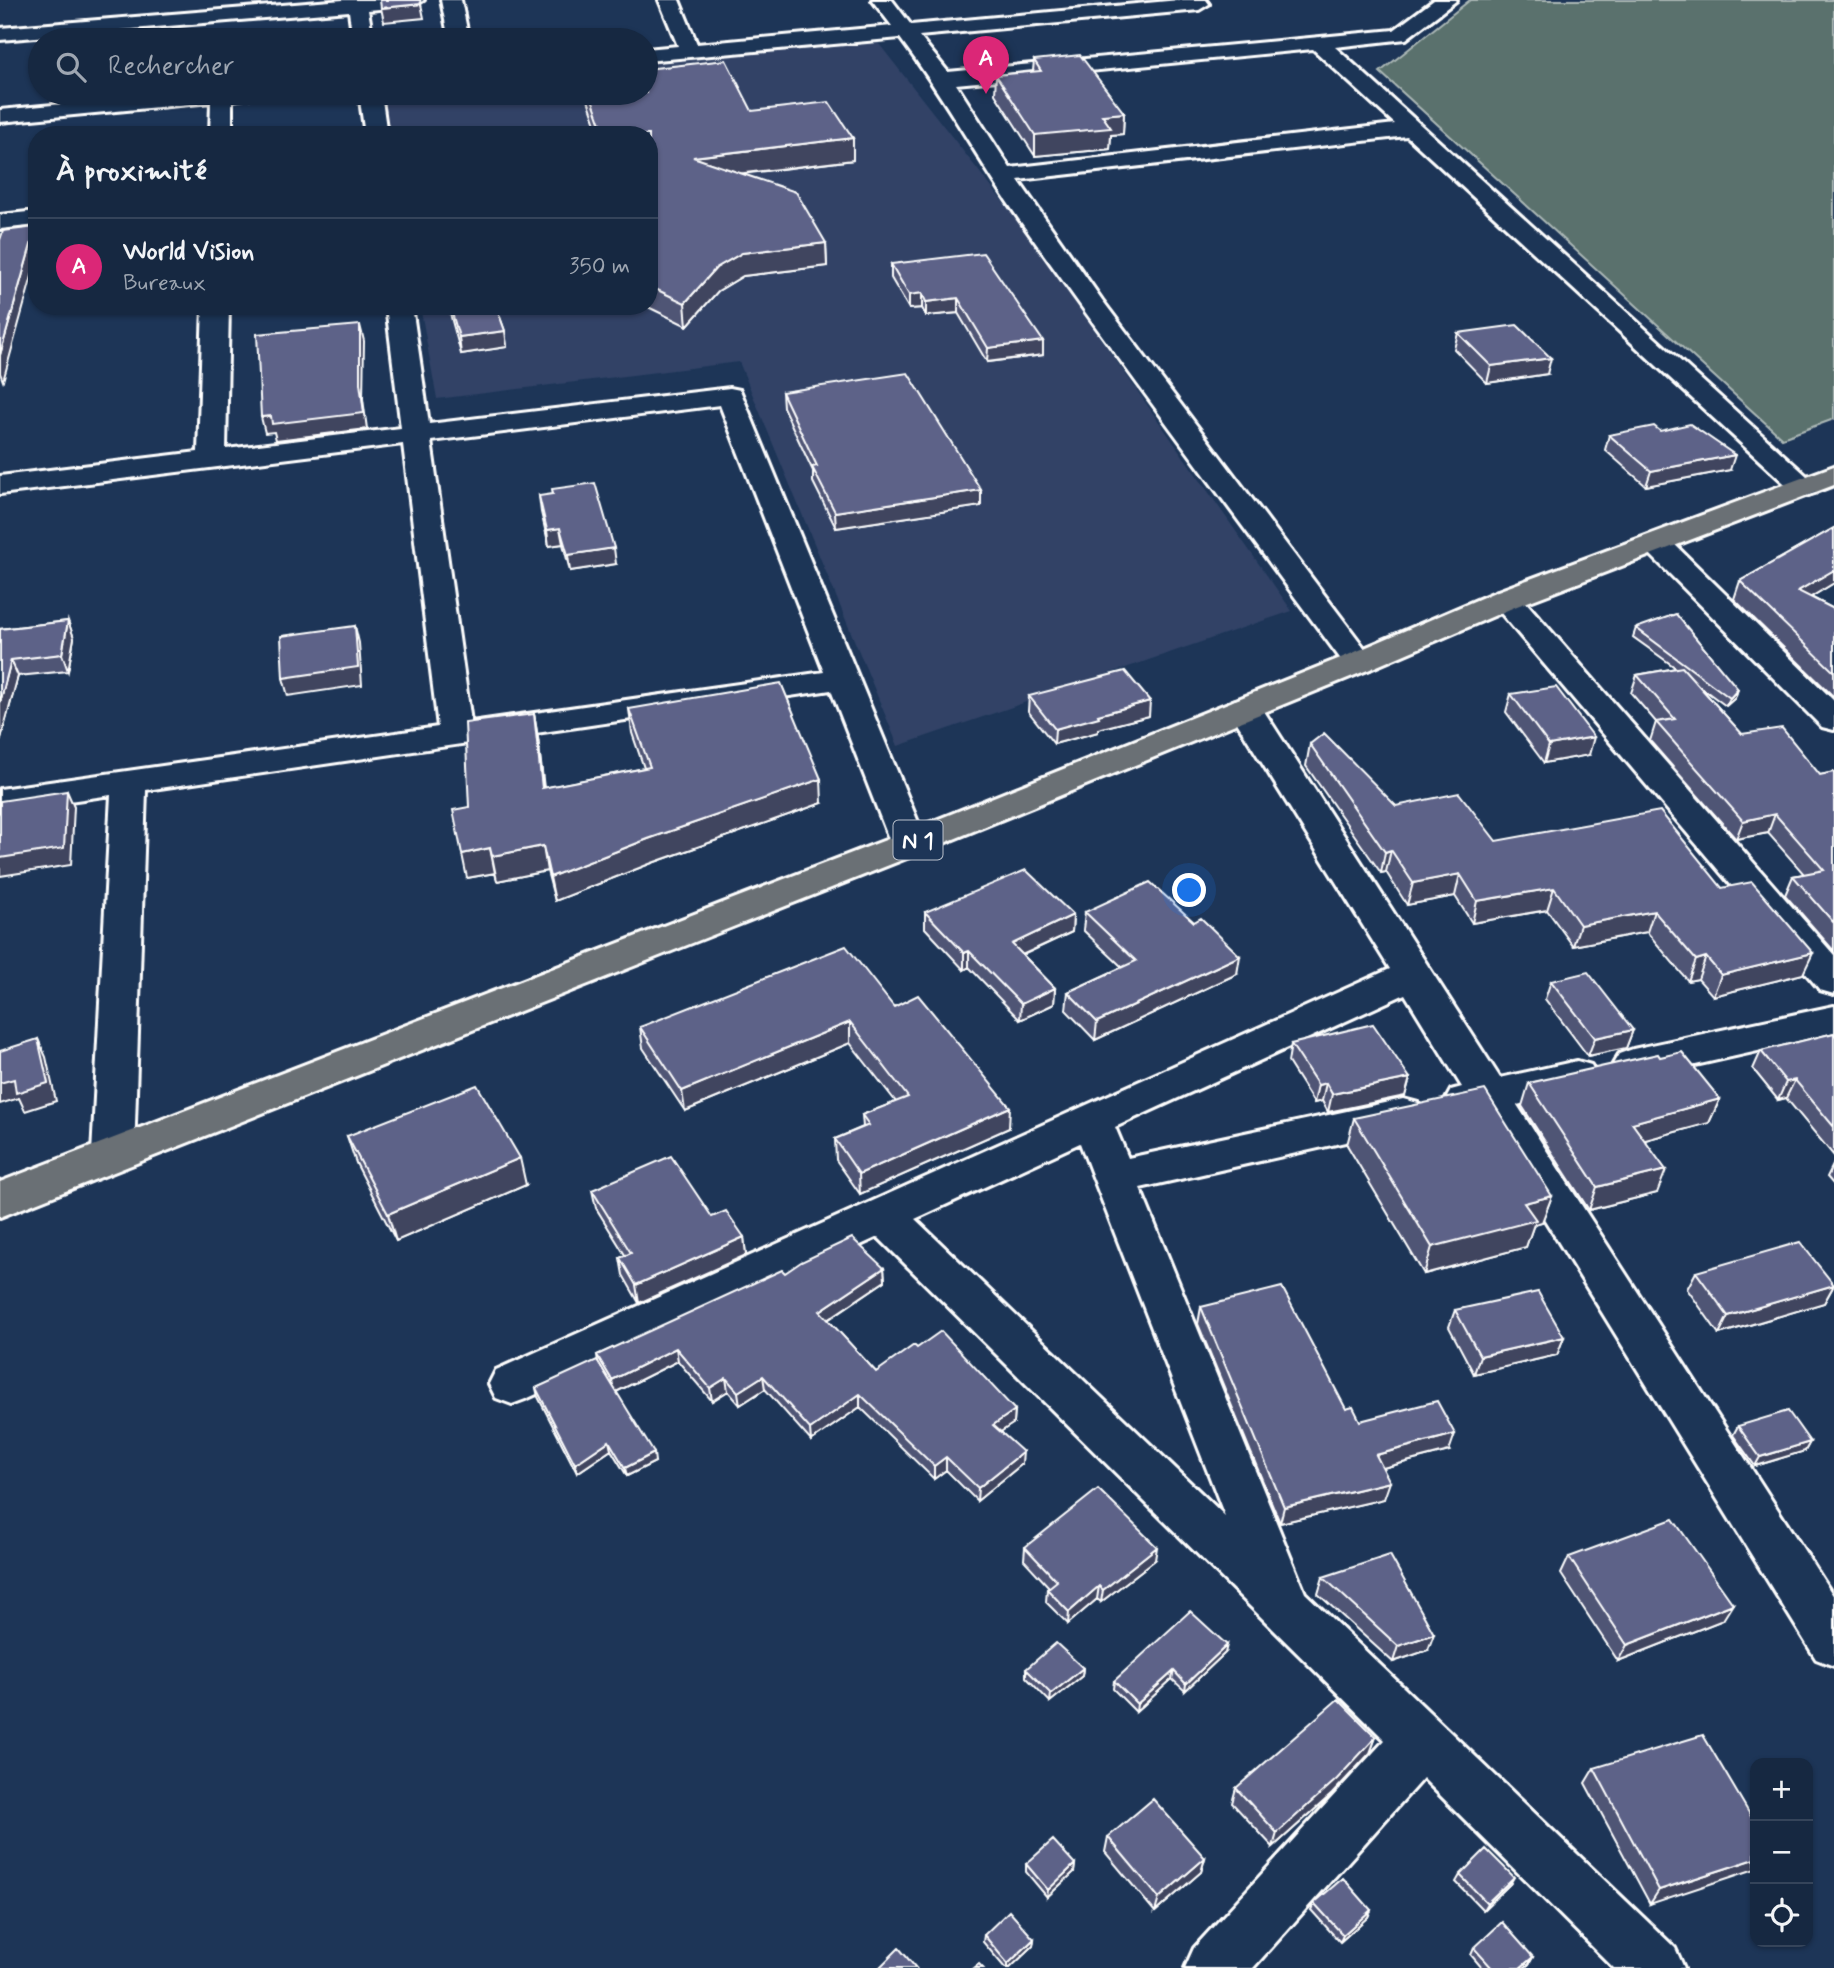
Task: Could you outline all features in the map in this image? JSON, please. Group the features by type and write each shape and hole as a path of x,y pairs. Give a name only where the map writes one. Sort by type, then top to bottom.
{"highway":[{"name":"N 1","path":"0,1200 909,844 1359,662 1506,598 1657,544 1820,481"}],"street":[{"path":"52,28 224,8 358,5 414,0"},
{"path":"451,0 456,28"},
{"path":"669,0 690,51"},
{"path":"882,0 942,79 1027,213 1093,306 1359,662"},
{"path":"942,79 1399,35 1447,0"},
{"path":"658,54 1199,4"},
{"path":"358,5 361,28"},
{"path":"223,28 224,8"},
{"path":"0,34 28,31"},
{"path":"1318,43 1412,129 1820,481"},
{"path":"0,116 111,105"},
{"path":"221,126 222,105"},
{"path":"372,105 375,126"},
{"path":"1004,176 1412,129"},
{"path":"0,222 28,219"},
{"path":"212,459 216,315"},
{"path":"400,315 456,734"},
{"path":"0,485 730,396 909,844"},
{"path":"1657,544 1834,720"},
{"path":"1506,598 1834,980"},
{"path":"0,800 843,679"},
{"path":"1245,708 1834,1642"},
{"path":"113,1154 129,781"},
{"path":"512,1384 1413,974"},
{"path":"1114,1177 1834,1020"},
{"path":"1092,1120 1285,1607"},
{"path":"883,1215 1655,1968"},
{"path":"1214,1968 1421,1740"}],"shaded area":[{"path":"876,40 1018,221 1292,611 898,746 739,362 437,399 422,315 658,315 658,126 386,126 382,105 658,105 658,60"}],"green space":[{"path":"1470,0 1834,0 1834,419 1782,438 1380,72"}],"building":[{"path":"380,0 420,0 421,4 381,8"},
{"path":"1080,55 1124,113 1102,115 1111,128 1035,135 996,75 1041,71 1034,60"},
{"path":"726,60 752,111 829,102 853,138 693,157 796,192 826,243 742,253 716,268 685,303 658,290 658,126 602,126 594,105 658,105 658,68"},
{"path":"28,228 28,255 0,355 0,240 3,231"},
{"path":"983,253 1043,341 988,348 958,298 926,302 922,293 909,295 891,264"},
{"path":"453,315 499,315 505,331 459,337"},
{"path":"360,325 360,383 364,413 272,424 271,416 261,417 257,334"},
{"path":"1517,325 1551,358 1491,366 1458,333"},
{"path":"908,373 981,490 835,512 812,467 817,466 782,392"},
{"path":"1690,424 1735,455 1651,471 1609,435 1654,426 1660,431"},
{"path":"595,483 614,548 568,555 560,528 547,530 539,496 553,494 552,489"},
{"path":"1834,528 1834,570 1798,591 1834,609 1834,672 1740,581"},
{"path":"1676,614 1738,689 1730,698 1636,628"},
{"path":"68,621 62,654 11,660 0,703 0,629"},
{"path":"355,626 358,667 283,678 281,636"},
{"path":"1682,667 1742,734 1782,728 1820,775 1834,772 1834,923 1793,876 1824,870 1775,814 1743,821 1656,722 1675,719 1637,675"},
{"path":"1125,671 1150,701 1055,729 1029,696"},
{"path":"781,683 821,779 648,839 550,877 543,846 492,856 490,848 462,854 453,810 469,807 465,723 534,714 542,788 650,767 629,709"},
{"path":"1556,687 1594,737 1549,745 1511,694"},
{"path":"1324,733 1396,806 1459,793 1496,841 1660,811 1722,888 1752,882 1813,953 1721,975 1706,957 1696,960 1654,911 1580,925 1554,888 1477,901 1460,874 1413,883 1391,850 1385,852 1310,744"},
{"path":"67,791 64,848 0,858 0,801"},
{"path":"1026,870 1073,915 1012,944 1055,988 1021,1004 969,951 964,953 925,912"},
{"path":"1150,882 1194,922 1201,918 1240,956 1097,1022 1068,992 1136,961 1085,912"},
{"path":"846,946 894,1007 918,995 1010,1107 859,1174 835,1139 869,1125 862,1115 908,1097 850,1022 682,1091 640,1027"},
{"path":"1588,972 1633,1030 1595,1038 1551,981"},
{"path":"1373,1024 1410,1078 1332,1094 1326,1083 1318,1085 1291,1044"},
{"path":"1834,1033 1834,1127 1795,1080 1786,1082 1761,1051"},
{"path":"38,1039 48,1083 16,1093 14,1079 0,1083 0,1051"},
{"path":"1682,1052 1720,1099 1632,1123 1666,1170 1597,1187 1529,1083 1658,1054 1660,1057"},
{"path":"477,1085 520,1158 388,1214 347,1136"},
{"path":"1485,1090 1552,1196 1524,1203 1536,1220 1432,1247 1354,1118"},
{"path":"671,1156 712,1217 726,1211 744,1237 636,1285 620,1258 631,1253 592,1190"},
{"path":"852,1238 884,1268 820,1311 876,1372 914,1345 917,1348 941,1331 1015,1410 993,1425 1023,1452 978,1488 946,1457 934,1466 860,1394 810,1429 763,1376 738,1392 726,1378 710,1388 676,1348 612,1380 597,1355 782,1270 785,1273 801,1262"},
{"path":"1800,1242 1834,1285 1728,1316 1696,1272"},
{"path":"1282,1287 1346,1409 1353,1407 1360,1421 1437,1401 1455,1434 1376,1455 1390,1482 1284,1507 1201,1307"},
{"path":"1538,1292 1564,1337 1480,1356 1455,1310"},
{"path":"597,1360 654,1453 625,1468 609,1441 575,1464 536,1388"},
{"path":"1788,1411 1810,1442 1760,1457 1738,1426"},
{"path":"1098,1489 1157,1547 1103,1590 1099,1586 1069,1612 1047,1589 1057,1581 1025,1547"},
{"path":"1673,1519 1733,1604 1627,1645 1569,1557"},
{"path":"1390,1555 1434,1634 1398,1646 1323,1577"},
{"path":"1190,1611 1227,1645 1186,1684 1174,1671 1137,1704 1114,1681"},
{"path":"1056,1643 1083,1668 1051,1694 1026,1669"},
{"path":"1338,1699 1376,1737 1337,1779 1277,1833 1236,1788"},
{"path":"1703,1735 1750,1815 1750,1861 1659,1890 1594,1768"},
{"path":"1153,1799 1205,1858 1159,1898 1108,1837"},
{"path":"1053,1840 1075,1864 1048,1890 1026,1864"},
{"path":"1486,1849 1514,1877 1487,1903 1460,1875"},
{"path":"1343,1878 1371,1910 1343,1935 1314,1903"},
{"path":"1009,1911 1034,1939 1008,1964 984,1935"},
{"path":"1502,1922 1533,1957 1520,1968 1492,1968 1474,1948"},
{"path":"899,1948 916,1968 879,1968"}],"place":[{"name":"World Vision","path":"986,94"}]}
